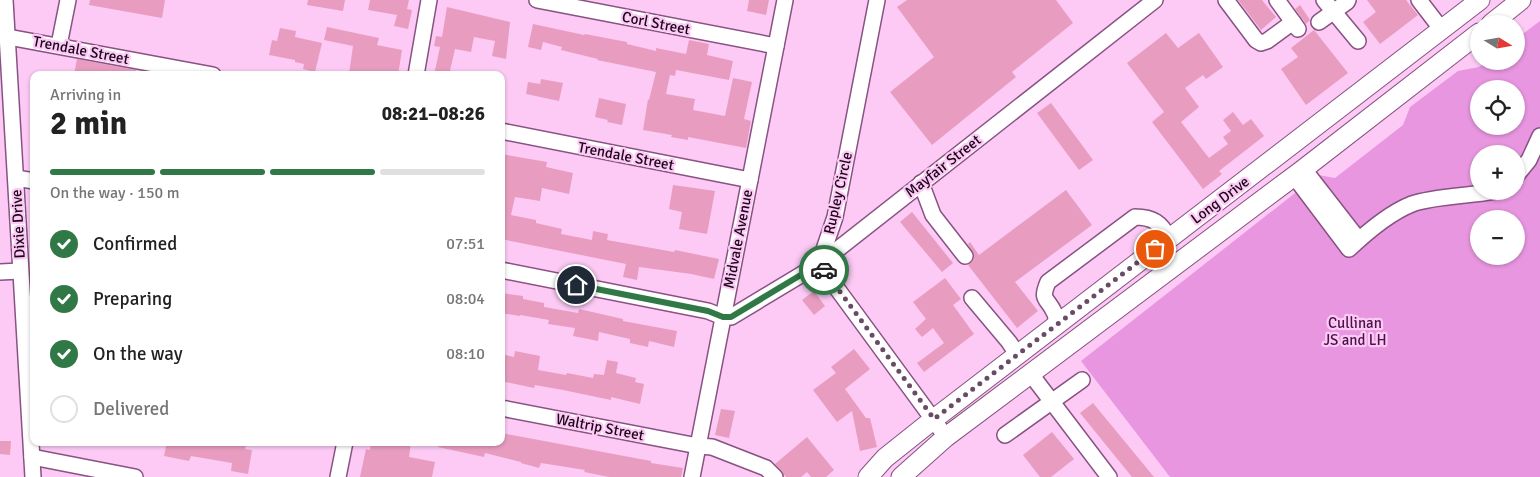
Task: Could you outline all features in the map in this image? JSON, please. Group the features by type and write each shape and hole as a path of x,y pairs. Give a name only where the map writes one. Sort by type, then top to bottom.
{"main road":[{"name":"Long Drive","path":"868,477 885,458 934,419 1480,0"},
{"path":"1502,15 1521,0"},
{"name":"Long Drive","path":"901,477 946,436 1301,171 1470,40"},
{"path":"1414,51 1428,72"},
{"path":"1283,151 1301,171"},
{"path":"1169,238 1184,258"},
{"path":"1057,324 1066,346"}],"street":[{"name":"Dixie Drive","path":"5,0 8,37 5,97 16,178 20,271 29,317 30,364"},
{"path":"59,45 68,0"},
{"path":"417,71 429,0"},
{"name":"Corl Street","path":"537,0 776,46"},
{"name":"Midvale Avenue","path":"692,477 722,330 784,0"},
{"name":"Rupley Circle","path":"819,264 835,217 877,0"},
{"name":"Mayfair Street","path":"723,317 731,317 819,264 1155,0"},
{"path":"1226,0 1256,40 1261,42 1296,27 1277,0"},
{"path":"1324,0 1358,41"},
{"path":"1319,22 1348,0"},
{"path":"1419,0 1442,30"},
{"name":"Trendale Street","path":"8,37 192,71"},
{"name":"Trendale Street","path":"505,132 750,180"},
{"path":"1525,165 1540,136"},
{"path":"1301,171 1310,177 1359,240 1393,214 1412,204 1470,195"},
{"path":"16,178 30,180"},
{"path":"921,183 933,215 965,256"},
{"path":"1057,324 1054,311 1045,301 1044,291 1048,282 1135,217 1146,217 1155,220 1169,238"},
{"path":"819,264 946,436"},
{"path":"0,272 20,271"},
{"path":"505,271 708,311 723,317"},
{"path":"972,298 1018,354"},
{"path":"1030,373 1103,475"},
{"path":"1005,435 1082,380"},
{"name":"Waltrip Street","path":"505,409 698,446 712,447 766,468 775,477"},
{"name":"Dixie Drive","path":"32,446 33,477"},
{"path":"338,477 343,446"},
{"path":"32,457 136,477"}],"green space":[{"name":"Cullinan JS and LH","path":"1540,21 1540,477 1170,477 1081,361 1318,175 1335,178 1403,125 1410,107 1458,71 1470,69 1525,70 1525,32"}],"building":[{"path":"90,0 165,0 162,18 89,5"},
{"path":"308,0 345,0 343,11 307,5"},
{"path":"370,0 409,0 407,9 412,10 408,29 394,26 397,15 368,10"},
{"path":"749,0 769,0 766,15 747,11"},
{"path":"907,0 1056,0 1073,23 1012,72 1016,77 932,145 890,92 934,57 897,7"},
{"path":"1238,0 1262,0 1276,17 1261,30"},
{"path":"1367,0 1406,0 1418,15 1380,44 1363,22 1376,12"},
{"path":"1300,5 1310,20 1306,24 1295,9"},
{"path":"447,7 510,22 506,59 492,56 495,41 474,37 471,52 455,49 450,71 435,71 440,47 434,46 436,36 442,37"},
{"path":"533,24 627,42 627,44 656,51 656,48 686,54 689,40 709,44 707,55 733,61 729,80 676,70 675,76 670,75 666,94 695,99 693,110 725,116 733,78 752,82 744,119 751,121 746,148 688,137 688,140 643,130 648,99 656,72 597,60 561,50 562,47 543,42 541,50 528,47"},
{"path":"327,27 379,38 377,45 402,50 399,71 349,71 353,46 324,40"},
{"path":"280,28 296,31 295,37 322,43 315,71 303,69 304,64 295,62 295,60 269,55 272,40 277,41"},
{"path":"1314,30 1348,73 1306,105 1281,69 1298,57 1291,48"},
{"path":"1166,33 1178,48 1199,33 1223,67 1206,79 1203,75 1185,88 1199,107 1181,122 1209,158 1228,144 1223,137 1231,131 1223,120 1233,112 1243,125 1251,119 1264,136 1219,171 1222,174 1203,189 1152,122 1164,112 1127,63"},
{"path":"77,59 136,70 136,71 75,71"},
{"path":"541,79 563,83 559,101 526,94 528,82 540,84"},
{"path":"599,98 626,104 622,125 595,117"},
{"path":"1051,103 1093,160 1079,170 1037,113"},
{"path":"505,155 547,162 546,167 573,173 569,194 542,188 540,201 515,197 511,215 536,220 536,223 562,229 561,234 592,240 593,231 608,234 607,240 674,252 675,250 719,259 714,279 639,267 637,280 623,277 626,264 505,240"},
{"path":"673,185 715,191 707,234 679,229 682,212 669,209"},
{"path":"1066,190 1092,225 1015,282 1038,311 1017,328 968,265 973,260 974,255 968,244 970,242 979,255"},
{"path":"912,212 953,263 942,272 900,222"},
{"path":"945,278 961,299 953,305 974,334 924,372 917,363 944,343 933,328 922,337 915,329 926,319 913,302"},
{"path":"814,291 825,306 814,315 802,300"},
{"path":"505,294 523,296 523,299 544,303 544,307 578,313 579,309 623,319 623,321 677,331 674,347 649,341 648,347 630,343 630,339 599,332 598,341 573,336 575,328 548,324 549,320 505,314"},
{"path":"854,349 870,369 845,389 866,418 870,418 877,447 860,451 852,411 837,422 813,390 836,373 831,367"},
{"path":"515,351 540,356 538,370 593,378 594,374 604,375 607,360 618,362 616,373 636,378 635,382 644,384 640,404 611,397 611,400 535,385 534,388 505,382 505,355 514,357"},
{"path":"1093,403 1154,477 1132,477 1080,413"},
{"path":"721,409 735,411 729,438 715,435"},
{"path":"1052,432 1074,459 1051,477 1040,477 1023,455"},
{"path":"505,434 683,468 681,477 609,477 584,472 585,470 541,463 539,468 485,453 484,457 438,447 505,446"},
{"path":"807,437 834,470 826,477 811,477 807,472 801,477 786,477 775,464"},
{"path":"0,441 11,441 10,455 0,454"},
{"path":"166,446 246,446 245,449 252,450 248,474 231,471 232,463 191,456 189,461 164,456"},
{"path":"370,446 410,446 409,457 435,462 432,477 360,477 366,449 370,450"}],"way so far":[{"path":"824,270 934,419 1155,249"}],"route":[{"path":"576,285 708,311 723,317 731,317 819,264 824,270"}]}
